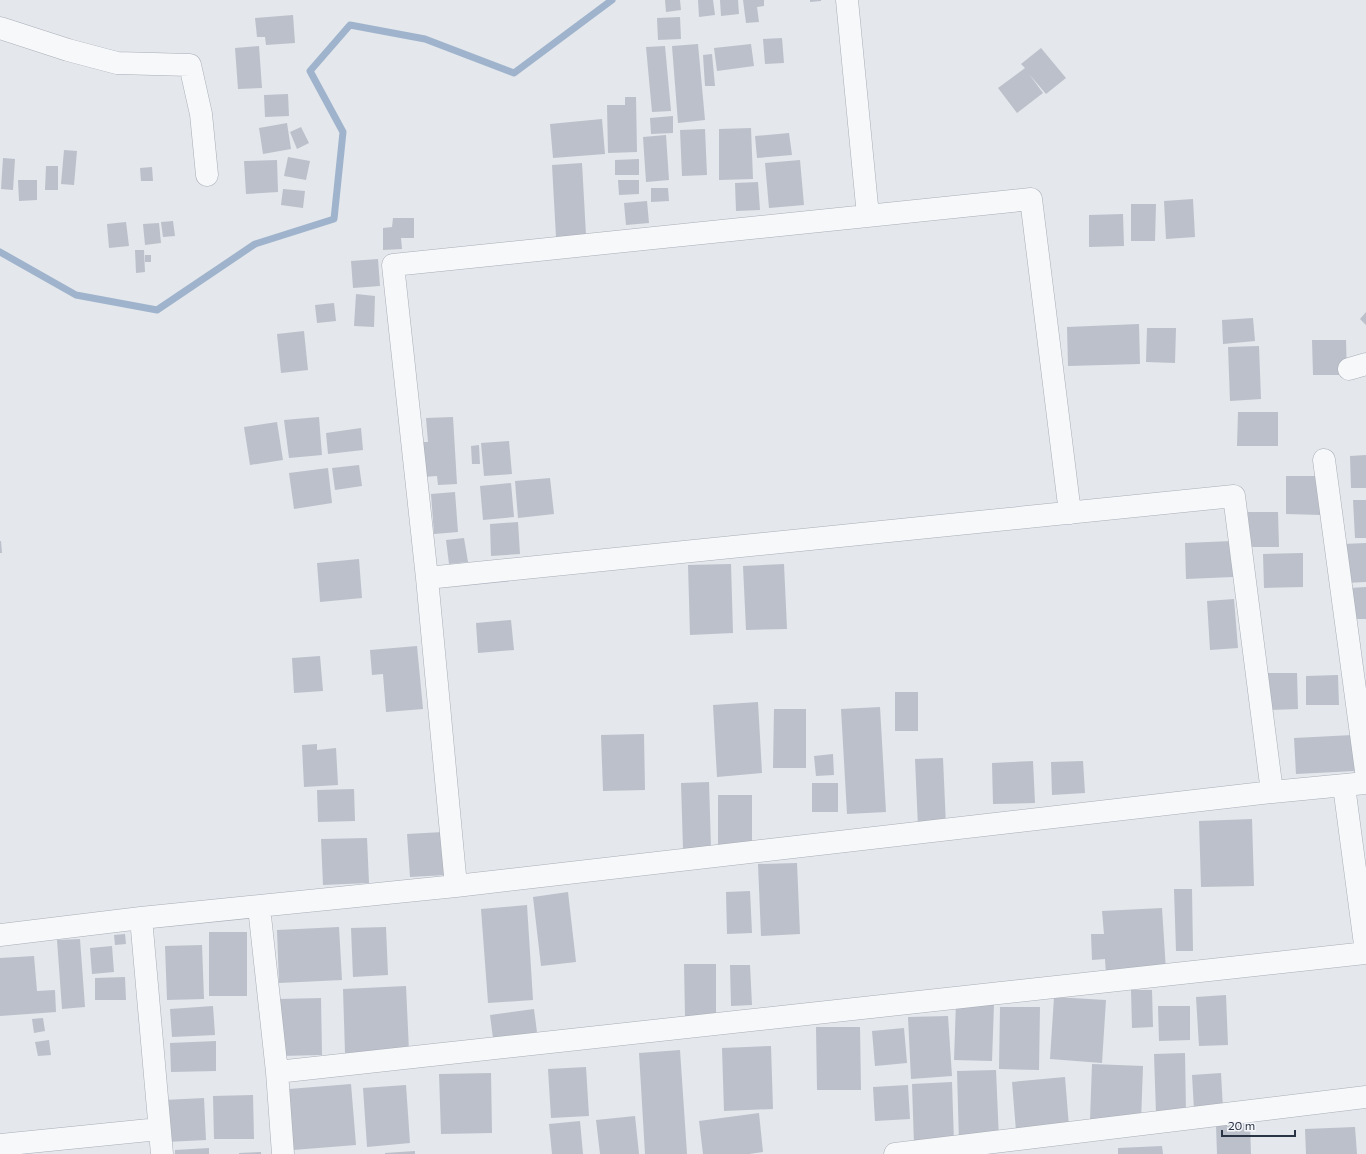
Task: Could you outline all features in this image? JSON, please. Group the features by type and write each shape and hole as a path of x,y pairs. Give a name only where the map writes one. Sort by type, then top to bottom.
{"street":[{"path":"847,0 868,216"},
{"path":"0,28 68,50 117,63 190,65 201,114 207,175"},
{"path":"456,886 427,578 393,265 1031,199 1070,513"},
{"path":"1324,460 1366,771"},
{"path":"427,578 1234,496 1272,792"},
{"path":"0,935 141,918 456,886 1272,792 1366,783"},
{"path":"277,1072 1366,953 1344,786"},
{"path":"259,907 277,1072 283,1154"},
{"path":"141,918 162,1154"},
{"path":"895,1154 1366,1097"},
{"path":"0,1145 159,1129"}],"building":[{"path":"665,0 680,0 681,10 666,12"},
{"path":"698,0 713,0 715,15 699,17"},
{"path":"720,0 738,0 739,14 721,16"},
{"path":"743,0 764,0 764,6 757,7 759,22 746,23"},
{"path":"810,0 821,0 821,1 810,2"},
{"path":"293,15 295,43 266,45 265,37 257,37 255,18"},
{"path":"680,17 681,39 658,40 657,18"},
{"path":"782,38 784,63 765,64 763,39"},
{"path":"698,44 705,120 678,123 672,46"},
{"path":"751,44 754,66 717,71 714,48"},
{"path":"259,46 262,88 238,89 235,48"},
{"path":"665,46 671,111 652,112 646,47"},
{"path":"1041,48 1066,78 1046,94 1029,74 1043,93 1017,113 998,88 1025,68 1021,64"},
{"path":"712,54 715,86 705,86 703,55"},
{"path":"288,94 289,116 265,117 264,95"},
{"path":"625,97 636,97 637,152 608,153 607,105 625,105"},
{"path":"673,116 673,133 651,134 650,118"},
{"path":"602,119 605,154 553,158 550,124"},
{"path":"287,123 291,149 263,154 259,128"},
{"path":"301,127 309,143 297,149 290,132"},
{"path":"751,128 753,179 719,180 719,129"},
{"path":"705,129 707,175 682,176 680,130"},
{"path":"789,133 792,155 757,158 755,136"},
{"path":"666,135 669,180 646,182 643,137"},
{"path":"64,150 77,151 74,185 61,184"},
{"path":"288,157 310,161 306,180 284,176"},
{"path":"3,158 15,159 13,190 1,189"},
{"path":"639,159 639,175 615,175 615,160"},
{"path":"277,160 278,192 246,194 244,161"},
{"path":"800,160 804,205 769,208 765,163"},
{"path":"582,163 586,235 556,237 552,165"},
{"path":"46,166 58,166 58,190 45,190"},
{"path":"152,167 153,181 141,181 140,168"},
{"path":"18,180 37,180 37,200 19,201"},
{"path":"618,180 639,180 639,194 619,195"},
{"path":"758,182 760,210 736,211 735,183"},
{"path":"651,188 668,188 669,201 651,202"},
{"path":"283,189 305,191 303,208 281,205"},
{"path":"1193,199 1195,237 1166,239 1164,201"},
{"path":"647,201 649,223 626,225 624,203"},
{"path":"1131,204 1156,204 1155,241 1131,241"},
{"path":"1123,214 1124,246 1089,247 1089,215"},
{"path":"393,218 414,218 414,238 401,238 402,249 383,250 383,228 392,227"},
{"path":"173,221 175,236 163,237 161,222"},
{"path":"126,222 129,246 109,248 107,224"},
{"path":"159,223 161,243 145,245 143,224"},
{"path":"135,250 144,250 145,272 136,273"},
{"path":"145,255 151,255 151,262 145,262"},
{"path":"378,259 380,286 353,288 351,261"},
{"path":"356,294 375,296 374,327 354,326"},
{"path":"334,303 336,321 317,323 315,305"},
{"path":"1366,312 1366,325 1360,319"},
{"path":"1253,318 1255,341 1223,344 1222,320"},
{"path":"1139,324 1140,364 1068,366 1067,327"},
{"path":"1147,328 1176,328 1175,363 1146,362"},
{"path":"304,331 308,370 281,373 277,334"},
{"path":"1312,340 1346,340 1347,375 1313,375"},
{"path":"1259,346 1261,399 1230,401 1228,347"},
{"path":"1238,412 1278,412 1278,446 1237,446"},
{"path":"319,417 322,455 289,458 284,420"},
{"path":"453,417 457,484 438,485 437,476 422,477 420,442 428,442 426,418"},
{"path":"277,422 283,460 250,465 244,427"},
{"path":"361,428 363,450 328,454 326,433"},
{"path":"509,441 512,474 484,476 481,443"},
{"path":"479,445 480,464 472,464 471,446"},
{"path":"1366,455 1366,488 1351,488 1350,456"},
{"path":"359,465 362,486 335,490 332,468"},
{"path":"328,468 332,503 294,509 289,473"},
{"path":"1286,476 1321,476 1321,515 1286,514"},
{"path":"550,478 554,514 518,518 515,481"},
{"path":"511,483 514,517 483,520 480,486"},
{"path":"455,492 458,532 434,534 431,494"},
{"path":"1353,500 1366,500 1366,538 1355,538"},
{"path":"1248,512 1278,512 1279,547 1249,547"},
{"path":"518,522 520,554 491,556 490,524"},
{"path":"464,538 468,562 449,564 446,540"},
{"path":"1,541 2,553 0,553"},
{"path":"1232,541 1233,577 1186,579 1185,543"},
{"path":"1366,543 1366,582 1345,583 1343,544"},
{"path":"1303,553 1303,587 1264,588 1263,554"},
{"path":"359,559 362,598 320,602 317,563"},
{"path":"731,564 733,633 690,635 688,565"},
{"path":"784,564 787,629 746,630 743,566"},
{"path":"1366,587 1366,619 1352,619 1350,588"},
{"path":"1234,599 1238,648 1210,650 1207,601"},
{"path":"511,620 514,650 478,653 476,623"},
{"path":"417,646 423,709 386,712 383,674 372,675 370,650"},
{"path":"320,656 323,691 294,693 292,658"},
{"path":"1266,673 1297,673 1298,709 1267,710"},
{"path":"1338,675 1339,705 1306,705 1306,676"},
{"path":"895,692 918,692 918,731 895,731"},
{"path":"758,702 762,773 717,777 713,705"},
{"path":"880,707 886,812 847,814 841,709"},
{"path":"774,709 806,709 806,768 773,768"},
{"path":"644,734 645,790 603,791 601,735"},
{"path":"1353,735 1355,771 1296,774 1294,738"},
{"path":"317,744 317,750 336,748 338,785 304,787 302,745"},
{"path":"833,754 834,775 816,776 814,756"},
{"path":"943,758 946,826 918,827 915,759"},
{"path":"1033,761 1035,803 993,804 992,763"},
{"path":"1083,761 1085,793 1052,795 1051,762"},
{"path":"709,782 711,848 683,849 681,783"},
{"path":"812,783 838,783 838,812 812,812"},
{"path":"354,789 355,821 318,822 317,790"},
{"path":"718,795 752,795 752,847 718,847"},
{"path":"1252,819 1254,886 1201,887 1199,821"},
{"path":"443,832 446,875 410,877 407,834"},
{"path":"367,838 369,883 323,885 321,839"},
{"path":"797,863 800,934 761,936 758,864"},
{"path":"1174,889 1192,889 1193,951 1176,951"},
{"path":"750,891 752,933 727,934 726,892"},
{"path":"568,892 576,962 541,966 533,897"},
{"path":"527,905 533,1000 488,1003 481,909"},
{"path":"1162,908 1166,971 1106,975 1105,959 1092,960 1091,934 1104,934 1102,911"},
{"path":"339,927 342,980 279,983 277,930"},
{"path":"386,927 388,975 353,977 351,928"},
{"path":"209,932 247,932 247,996 209,996"},
{"path":"125,934 126,944 115,945 114,935"},
{"path":"80,939 85,1007 62,1009 57,940"},
{"path":"202,945 204,999 167,1000 165,946"},
{"path":"112,946 114,972 92,974 90,948"},
{"path":"34,956 37,991 55,990 56,1012 0,1016 0,958"},
{"path":"684,964 716,964 716,1017 685,1017"},
{"path":"730,965 750,965 752,1005 731,1006"},
{"path":"125,977 126,1000 95,1000 95,978"},
{"path":"406,986 409,1051 345,1053 343,989"},
{"path":"1131,990 1152,990 1153,1027 1132,1028"},
{"path":"1226,995 1228,1045 1199,1046 1196,997"},
{"path":"1054,997 1106,1000 1102,1063 1050,1059"},
{"path":"321,998 322,1055 280,1056 278,999"},
{"path":"956,1002 994,1004 992,1061 954,1060"},
{"path":"213,1006 215,1035 172,1037 170,1009"},
{"path":"1158,1006 1190,1006 1190,1040 1159,1041"},
{"path":"1000,1007 1040,1007 1039,1070 999,1069"},
{"path":"534,1009 538,1040 494,1046 490,1015"},
{"path":"948,1016 952,1076 911,1079 908,1017"},
{"path":"43,1018 45,1031 34,1033 32,1019"},
{"path":"816,1027 860,1027 861,1090 817,1090"},
{"path":"904,1028 907,1063 875,1066 872,1031"},
{"path":"49,1040 51,1055 38,1056 35,1042"},
{"path":"216,1041 216,1071 171,1072 170,1043"},
{"path":"771,1046 773,1109 724,1111 722,1048"},
{"path":"680,1050 687,1154 645,1154 639,1053"},
{"path":"1185,1053 1186,1113 1156,1114 1154,1054"},
{"path":"1092,1064 1143,1066 1141,1122 1090,1120"},
{"path":"586,1067 589,1116 551,1118 548,1069"},
{"path":"996,1070 999,1140 959,1142 957,1071"},
{"path":"491,1073 492,1133 441,1134 439,1074"},
{"path":"1221,1073 1223,1109 1194,1110 1192,1075"},
{"path":"1065,1077 1069,1127 1016,1131 1012,1082"},
{"path":"952,1082 954,1143 914,1145 912,1084"},
{"path":"351,1084 356,1145 293,1150 289,1089"},
{"path":"406,1085 410,1143 367,1147 363,1088"},
{"path":"908,1085 910,1119 875,1121 873,1087"},
{"path":"253,1095 254,1139 214,1139 213,1096"},
{"path":"204,1098 206,1140 166,1142 164,1100"},
{"path":"759,1113 763,1152 749,1154 703,1154 699,1121"},
{"path":"635,1116 639,1154 600,1154 596,1120"},
{"path":"580,1121 583,1154 552,1154 549,1124"},
{"path":"1250,1124 1251,1154 1217,1154 1216,1125"},
{"path":"1355,1127 1357,1154 1306,1154 1305,1129"},
{"path":"1162,1146 1163,1154 1118,1154 1118,1148"},
{"path":"209,1148 209,1154 175,1154 175,1150"},
{"path":"415,1151 415,1154 385,1154 385,1153"},
{"path":"261,1152 261,1154 239,1154 239,1153"}],"waterway":[{"path":"0,252 76,295 157,310 255,244 334,219 343,132 310,71 350,25 425,39 514,73 612,0"}]}
